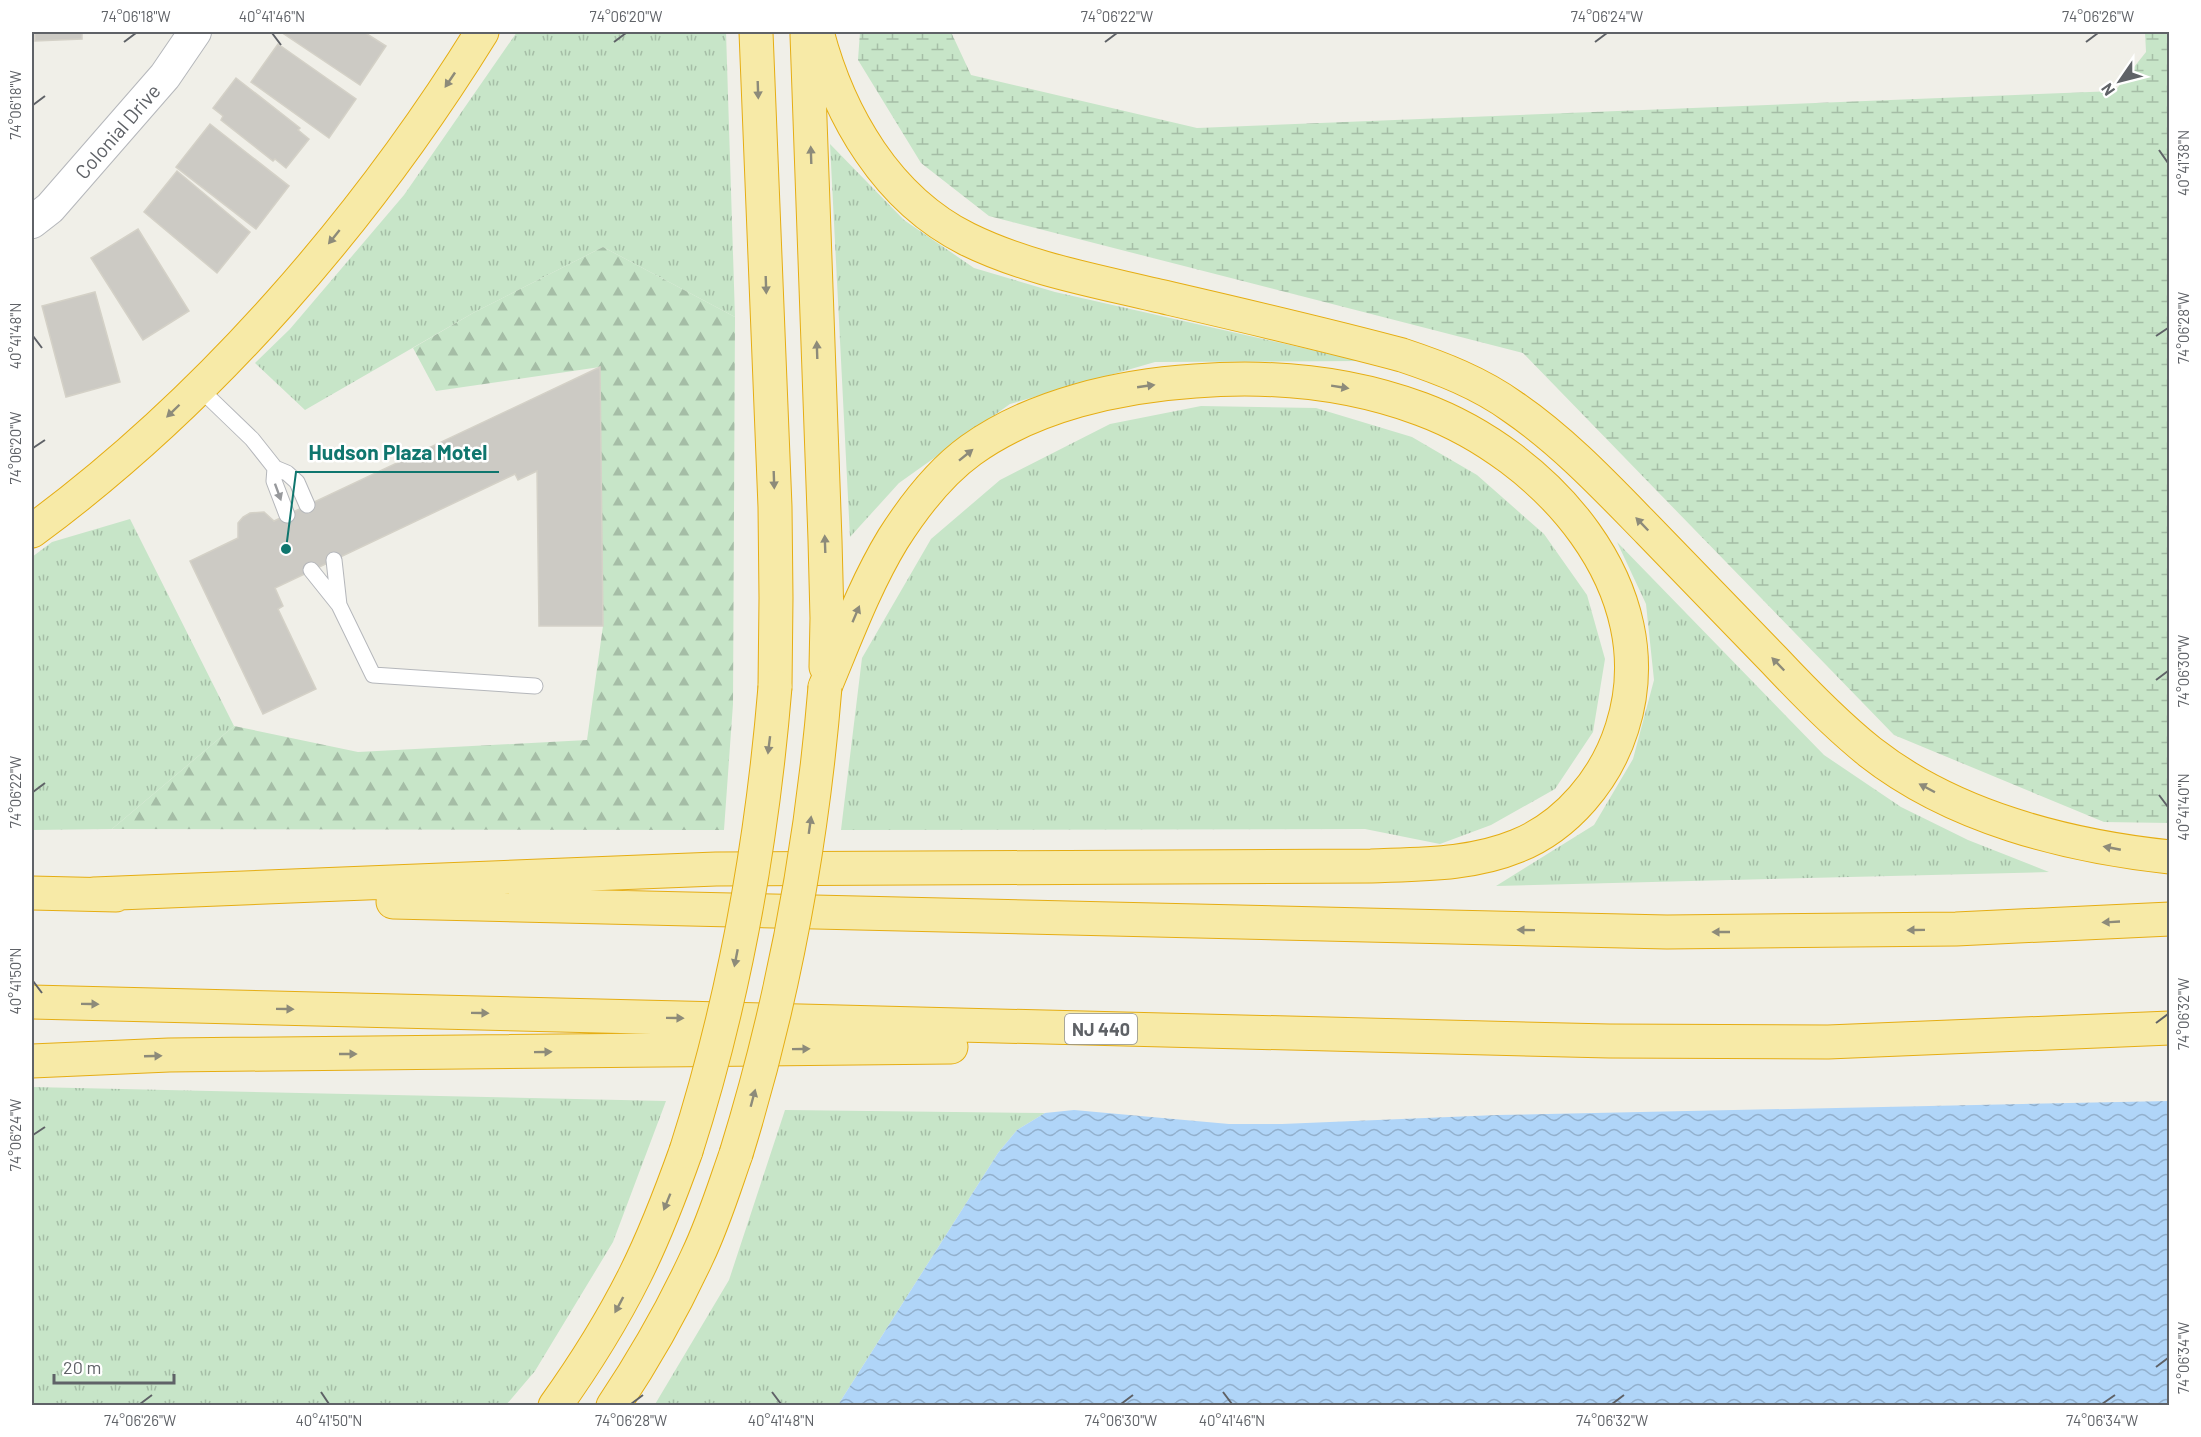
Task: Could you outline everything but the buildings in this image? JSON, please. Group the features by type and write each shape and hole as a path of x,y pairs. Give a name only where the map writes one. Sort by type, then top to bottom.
{"highway":[{"path":"32,531 116,463 198,387 271,310 353,213 413,133 482,32"},
{"path":"555,1406 593,1349 635,1275 667,1202 686,1151 713,1059 735,964 760,818 775,687 777,598 756,32"},
{"path":"614,1406 656,1338 698,1255 736,1154 765,1053 795,921 815,786 825,687 827,618 806,32"},
{"path":"817,32 833,81 862,142 898,187 920,208 944,225 967,239 1032,264 1402,355 1441,368 1477,385 1520,411 1577,458 1820,708 1871,753 1929,789 1957,803 2000,819 2053,836 2169,857"},
{"path":"94,894 669,870 1371,866 1458,861 1500,852 1534,838 1564,817 1592,788 1612,756 1626,717 1632,678 1632,658 1625,610 1617,586 1605,562 1566,510 1540,484 1487,443 1424,411 1350,388 1308,382 1219,379 1172,382 1128,389 1078,402 1024,421 995,435 971,451 932,486 894,538 867,589 825,687"},
{"path":"32,893 1667,932 1956,929 2169,919"},
{"name":"NJ 440","path":"32,1002 1535,1040 1828,1042 2169,1028"},
{"path":"32,1061 169,1055 1535,1040"}],"street":[{"name":"Colonial Drive","path":"32,222 50,208 165,76 195,32"}],"lane":[{"path":"198,387 252,439 275,468 287,473 297,482 307,505"},
{"path":"275,468 274,481 287,515"},
{"path":"334,560 339,605"},
{"path":"311,570 339,605 373,675 535,686"}],"green space":[{"path":"517,32 726,32 735,317 603,247 473,313 305,410 255,363 290,329 404,195"},
{"path":"860,32 951,32 971,75 1197,128 2115,91 2146,52 2145,32 2169,32 2169,823 2104,822 1894,735 1523,353 989,216 921,163 858,60"},
{"path":"830,144 904,220 974,268 1055,292 1361,361 1155,362 1010,404 899,483 850,537"},
{"path":"603,247 735,317 733,704 724,830 112,829 234,726 358,752 587,740 603,626 600,367 436,391 413,348 473,313"},
{"path":"1201,406 1316,408 1412,437 1477,475 1544,534 1587,595 1605,659 1593,732 1555,789 1491,825 1440,844 1365,829 841,830 862,658 931,539 1000,480 1110,424"},
{"path":"130,519 234,726 112,829 32,830 32,557 52,542"},
{"path":"1617,542 1824,755 1901,807 1968,840 2049,872 1496,886 1594,825 1633,759 1654,680 1646,604"},
{"path":"32,1087 666,1101 613,1242 535,1371 506,1405 32,1406"},
{"path":"785,1110 1045,1113 1017,1130 998,1153 838,1405 654,1406 729,1280"}],"water":[{"path":"2169,1101 2169,1405 838,1405 998,1153 1017,1130 1045,1113 1074,1110 1229,1124 1282,1124 1497,1115"}],"place":[{"name":"Hudson Plaza Motel","path":"286,549"}]}
